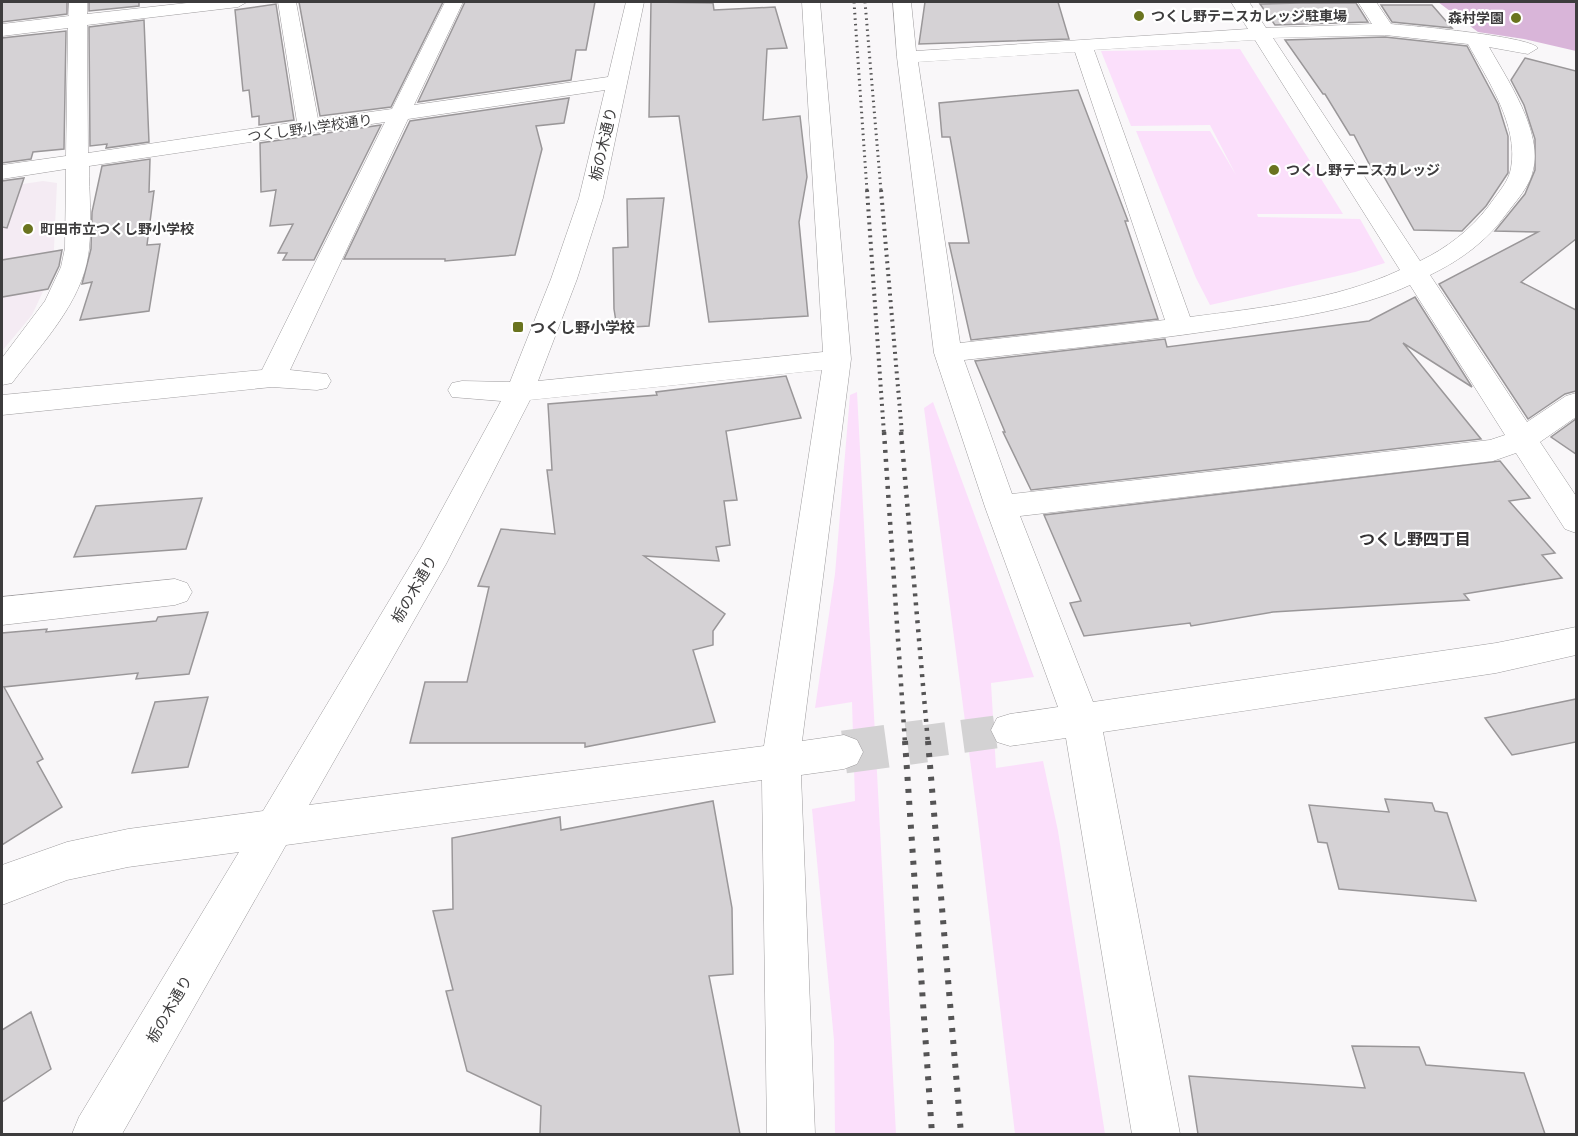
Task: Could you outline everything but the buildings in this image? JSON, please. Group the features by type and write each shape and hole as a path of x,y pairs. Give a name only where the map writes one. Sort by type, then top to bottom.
{"street":[{"path":"2,30 77,11 238,2"},
{"path":"287,2 309,128"},
{"path":"272,378 402,114 454,2"},
{"name":"栃の木通り","path":"96,1134 434,555 520,392 564,279 591,198 635,2"},
{"path":"791,1134 781,760 837,359 811,2"},
{"path":"902,2 907,57 948,353 1001,507 1082,721 1155,1134"},
{"path":"1240,2 1576,520"},
{"path":"1367,2 1385,29"},
{"path":"2,376 66,291 74,269 77,248 77,11"},
{"path":"907,57 1260,33 1385,29 1475,39 1528,48"},
{"path":"948,353 1269,316 1331,302 1415,275 1479,236 1506,202 1524,167 1519,129 1475,39"},
{"path":"1082,44 1180,326"},
{"name":"つくし野小学校通り","path":"2,172 618,82"},
{"path":"462,390 520,392 837,359"},
{"path":"2,405 272,378 317,381"},
{"path":"1001,507 1493,450 1523,439 1576,403"},
{"path":"2,610 175,592"},
{"path":"1010,730 1496,658 1576,641"},
{"path":"2,885 77,859 128,848 844,752"}],"shaded area":[{"name":"森村学園","path":"1438,2 1576,2 1576,51 1524,39 1478,32"},
{"path":"1240,49 1343,214 1257,214 1258,217 1360,219 1385,263 1210,305 1196,278 1136,131 1210,131 1236,175 1210,125 1131,126 1101,51"},
{"name":"町田市立つくし野小学校","path":"43,181 57,183 53,270 32,315 2,351 2,187"},
{"path":"857,392 896,1134 835,1134 834,1040 812,809 855,801 852,702 815,708 835,574 850,395"},
{"path":"933,402 1034,677 991,683 996,768 1043,761 1058,831 1105,1134 1015,1134 977,813 924,408"}],"tunnel":[{"path":"914,743 1010,730"},
{"path":"844,752 925,741"}],"railway":[{"path":"854,2 867,191"},
{"path":"865,2 881,191"},
{"path":"867,190 884,434"},
{"path":"881,190 902,434"},
{"path":"884,432 905,743"},
{"path":"901,432 928,743"},
{"path":"905,741 932,1134"},
{"path":"928,741 961,1134"}],"place":[{"name":"つくし野テニスカレッジ駐車場","path":"1139,16"},
{"name":"森村学園","path":"1516,18"},
{"name":"つくし野テニスカレッジ","path":"1274,170"},
{"name":"町田市立つくし野小学校","path":"28,229"},
{"name":"つくし野小学校","path":"518,327"}],"district":[{"name":"つくし野四丁目","path":"1415,539"}]}
